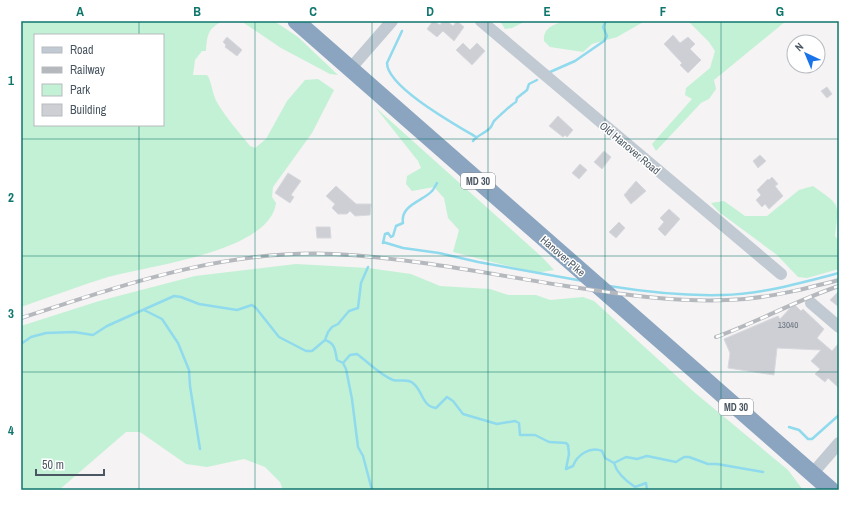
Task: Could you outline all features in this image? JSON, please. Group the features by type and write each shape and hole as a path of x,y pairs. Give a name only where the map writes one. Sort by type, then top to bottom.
{"highway":[{"name":"Hanover Pike","path":"296,21 831,490"}],"street":[{"path":"350,69 392,21"},
{"name":"Old Hanover Road","path":"481,21 781,274"},
{"path":"811,303 838,323"},
{"path":"812,474 839,443"}],"green space":[{"path":"21,21 223,21 211,29 208,36 206,51 202,51 195,60 193,75 207,75 216,100 222,110 250,146 255,148 266,139 287,101 305,80 318,79 334,90 312,133 273,187 272,197 276,203 269,220 253,234 230,245 204,254 177,262 108,277 21,307"},
{"path":"234,21 274,21 298,37 338,75 330,74 281,48 244,23"},
{"path":"500,21 526,21 512,28 505,29"},
{"path":"566,21 645,21 617,37 592,44 583,52 550,47 544,41 545,32 550,27"},
{"path":"688,21 786,21 714,80 716,89 709,99 701,103 656,151 652,144 692,99 685,95 686,88 710,68 715,51 709,42"},
{"path":"376,108 543,258 554,270 536,273 453,252 459,230 448,218 444,198 434,187 412,191 406,184 407,176 421,168 418,161"},
{"path":"813,186 829,197 836,206 837,217 835,236 839,241 839,269 807,278 798,277 777,255 719,212 711,203 724,201 745,216 767,216 799,190"},
{"path":"296,264 368,268 411,274 440,286 490,289 508,295 536,295 550,300 583,297 594,301 694,392 788,470 803,490 283,490 280,482 265,467 244,459 207,467 186,464 140,432 126,432 59,490 21,490 21,326 99,301 195,276"}],"building":[{"path":"433,21 440,25 443,21 447,21 453,26 457,21 464,27 454,41 443,31 437,37 427,29"},
{"path":"673,35 680,43 688,37 695,44 690,49 701,60 688,73 680,65 682,63 664,44"},
{"path":"227,37 242,50 237,56 225,47 226,45 223,42"},
{"path":"463,43 470,50 477,43 485,51 472,65 456,50"},
{"path":"827,87 832,94 827,98 821,91"},
{"path":"558,116 573,130 567,137 565,135 563,137 549,126"},
{"path":"604,151 611,157 602,169 594,162"},
{"path":"760,155 766,161 758,168 753,161"},
{"path":"580,164 587,170 579,179 572,173"},
{"path":"288,173 301,181 291,195 294,197 290,203 275,193"},
{"path":"772,177 778,184 775,186 783,196 769,209 765,204 762,207 756,200 761,195 757,190"},
{"path":"636,181 646,191 631,204 624,195"},
{"path":"336,186 356,204 371,204 370,215 355,216 350,211 347,214 338,214 332,208 335,204 326,196"},
{"path":"669,209 680,219 665,236 658,229 664,222 660,218"},
{"path":"619,222 625,228 616,238 609,232"},
{"path":"316,227 330,227 331,238 317,238"},
{"path":"839,291 839,307 830,300"},
{"path":"794,304 801,311 803,309 824,329 817,338 832,351 839,343 839,388 828,378 825,382 815,374 820,369 811,361 821,350 777,348 774,375 728,368 730,353 724,339 778,316 780,319"}],"waterway":[{"path":"550,72 575,61 604,41 607,36 603,27 606,21"},
{"path":"402,31 387,63 390,73 410,94 439,115 476,137"},
{"path":"473,141 476,137 490,128 494,121 516,102 517,98 527,90 529,84 537,80"},
{"path":"383,243 385,234 388,233 391,237 393,236 396,226 403,223 403,217 408,208 428,195 437,183"},
{"path":"383,242 403,248 439,253 478,262 583,281"},
{"path":"325,340 332,327 338,324 349,311 358,308 361,283 368,267"},
{"path":"609,286 651,292 722,295 752,293 810,281 839,273"},
{"path":"21,344 31,337 46,333 74,332 93,335 107,326 174,296 199,304 237,310 252,305 279,337 306,351 312,351 325,340"},
{"path":"144,310 162,319 178,343 189,370 190,386 200,449"},
{"path":"325,340 333,345 337,360 343,363"},
{"path":"343,363 350,355 357,354 388,378 412,382 417,387 425,402 431,407 436,408 447,397 453,401 463,414 497,424 515,421 519,423 520,435 535,435 549,442 566,443 568,445 569,454 566,469 573,466 584,452 593,450 602,451 605,458 614,463 617,471 625,480 635,487 646,483 647,490"},
{"path":"343,363 346,369 352,399 358,447 363,456 372,490"},
{"path":"789,427 799,430 808,439 812,439 839,415"},
{"path":"614,463 626,457 637,459 647,456 676,462 684,457 689,457 708,464 717,464 763,472"}],"railway":[{"path":"21,318 98,293 175,272 214,263 253,257 293,254 334,254 392,259 610,293 655,298 700,300 757,298 839,280"},
{"path":"716,337 839,286"}]}
